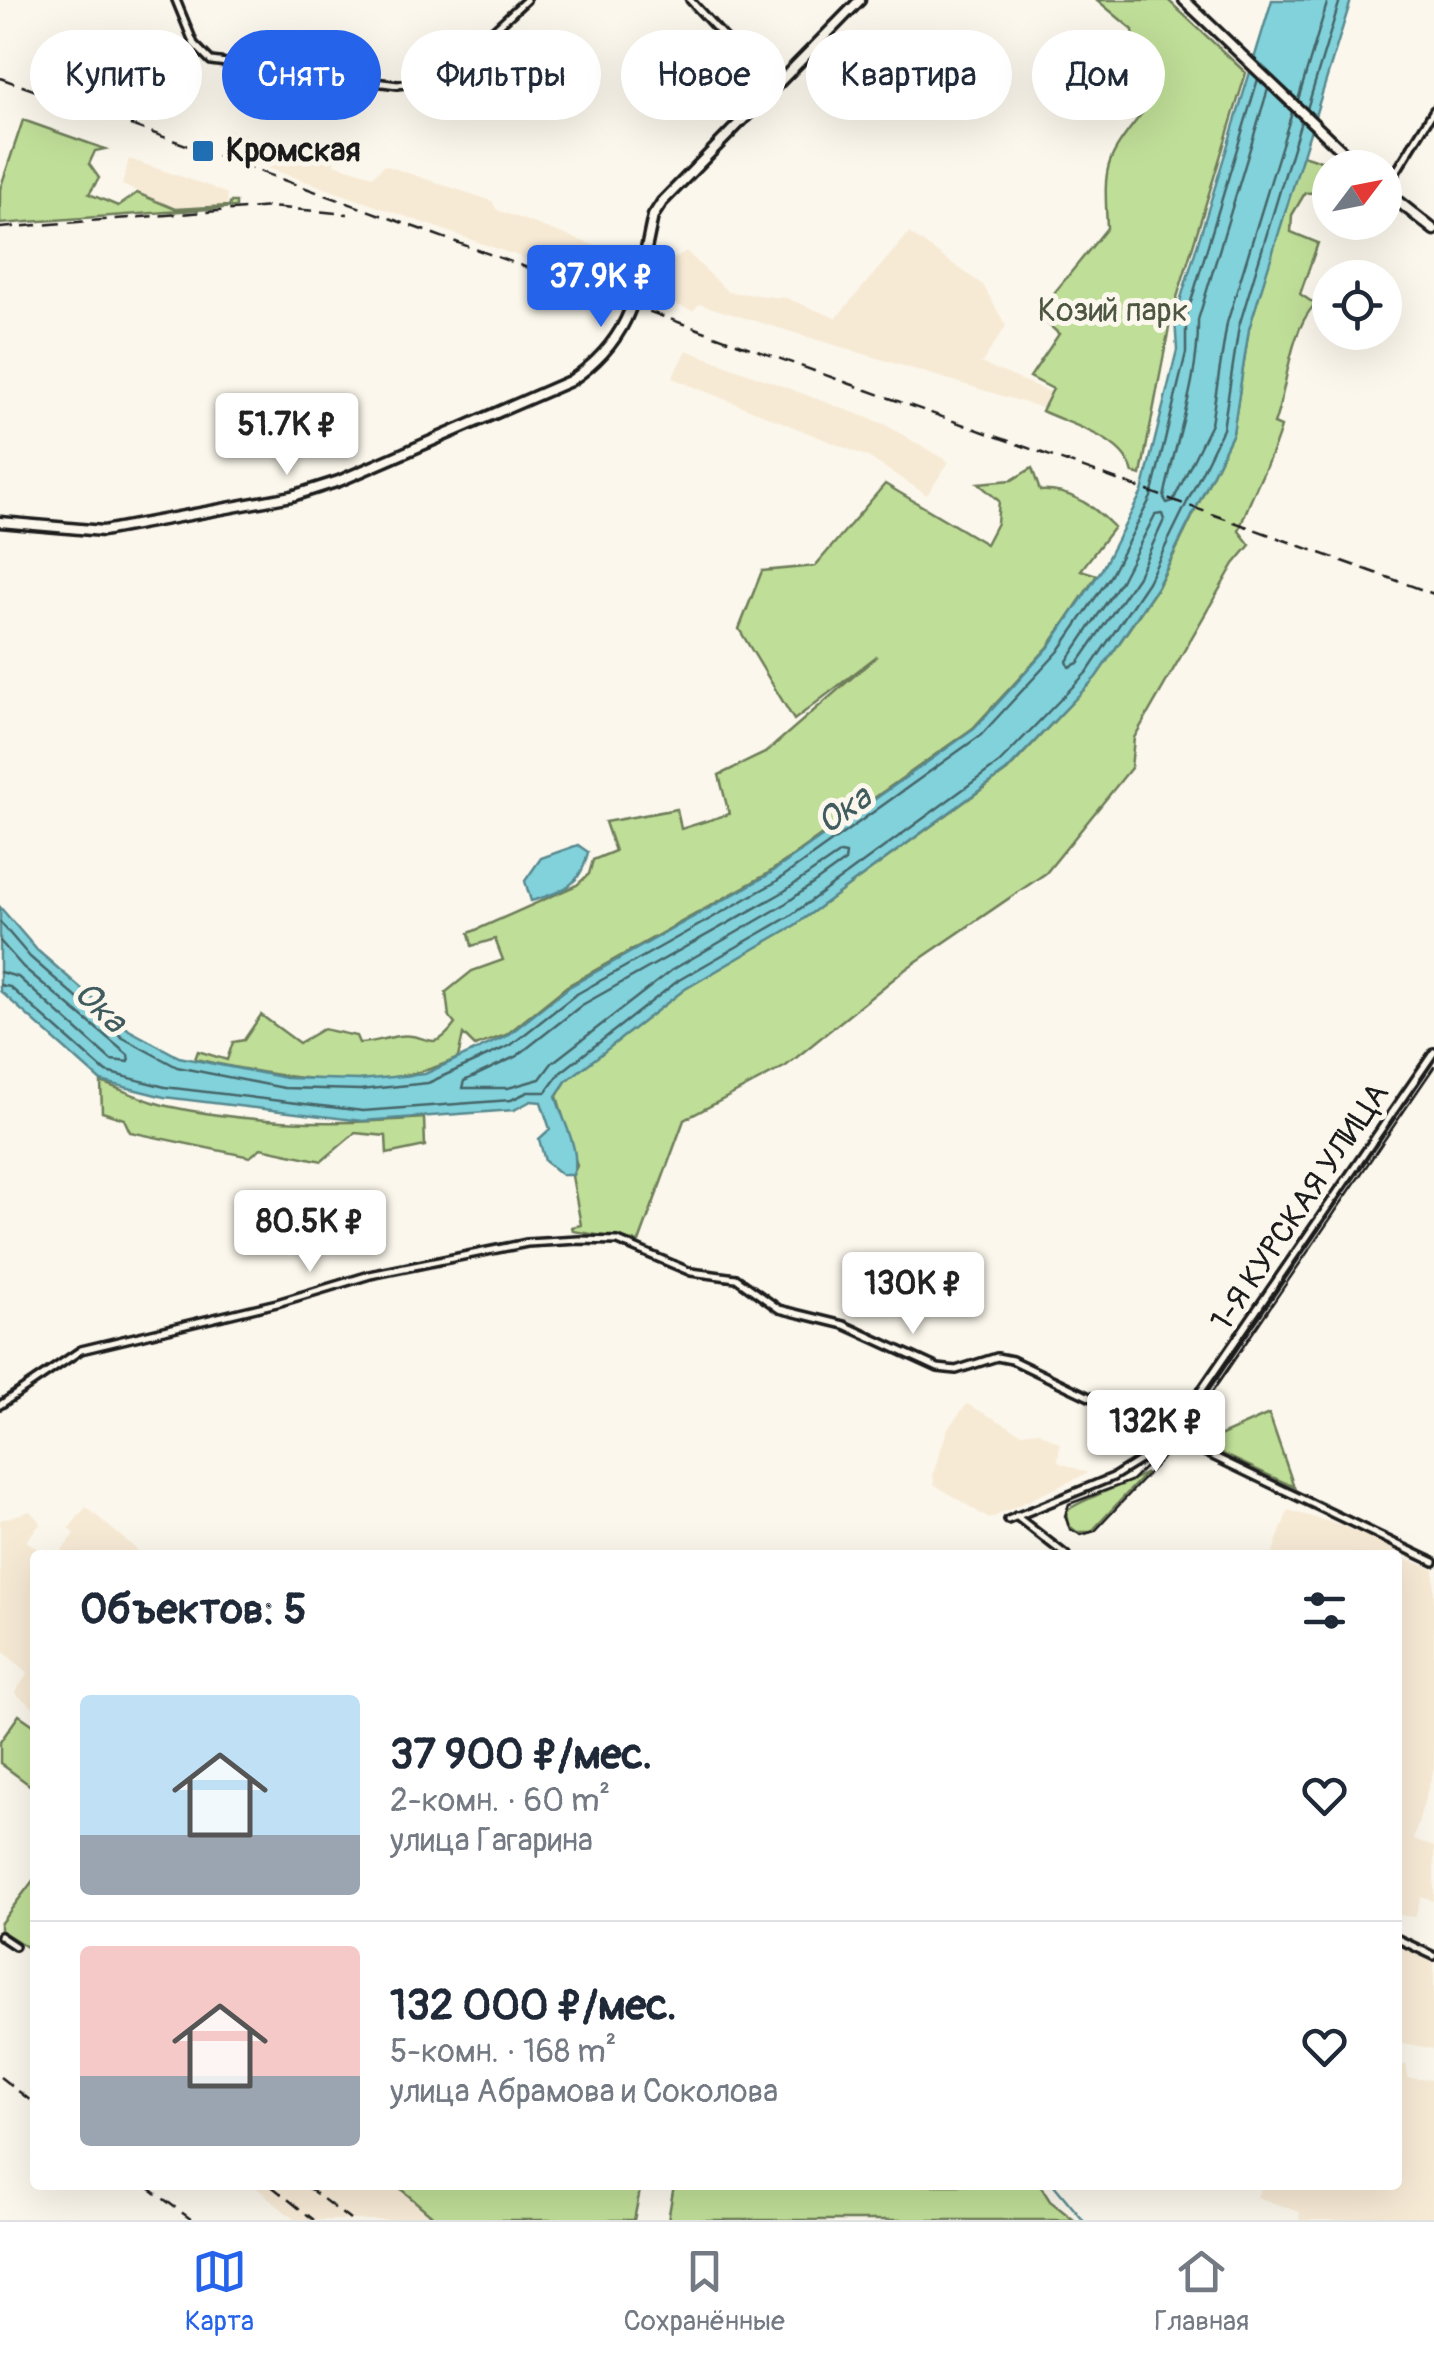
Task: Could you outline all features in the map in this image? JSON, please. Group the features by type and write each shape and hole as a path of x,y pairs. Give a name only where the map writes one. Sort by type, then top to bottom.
{"main road":[{"path":"786,74 860,0"},
{"path":"1184,0 1341,150"},
{"path":"0,522 104,531 292,496 340,481 552,390 610,350 631,312 657,209 742,120"},
{"path":"1402,204 1434,230"}],"street":[{"path":"176,0 202,56 232,66 405,84 429,75 485,38 526,0"},
{"path":"690,0 718,30"},
{"path":"1402,162 1434,110"},
{"name":"1-Я КУРСКАЯ УЛИЦА","path":"1008,1520 1126,1471 1156,1453 1170,1438 1434,1052"},
{"path":"0,1405 81,1350 277,1303 360,1278 527,1243 618,1241 692,1272 736,1278 779,1309 844,1325 938,1368 956,1370 996,1357 1012,1360 1170,1438 1388,1536 1434,1562"},
{"path":"1016,1516 1060,1550"},
{"path":"0,1936 15,1946"},
{"path":"1402,1940 1434,1956"}],"shaded area":[{"path":"227,129 335,159 334,164 373,176 384,165 492,201 497,210 634,260 625,294 234,156"},
{"path":"129,159 227,194 228,206 176,208 122,185"},
{"path":"909,233 983,285 1006,326 982,363 978,362 1050,392 1042,408 699,304 693,311 642,292 648,259 671,261 686,251 728,292 786,298 836,318"},
{"path":"686,350 884,424 949,462 927,495 868,457 672,378"},
{"path":"967,1404 1021,1433 1038,1431 1060,1444 1058,1462 1088,1473 989,1519 934,1484 933,1474 948,1428"},
{"path":"86,1507 137,1550 62,1550 75,1534 69,1528"},
{"path":"1288,1510 1397,1548 1396,1550 1274,1550"},
{"path":"30,1511 41,1523 26,1541 39,1550 30,1550 30,1705 15,1693 28,1673 0,1649 0,1520"},
{"path":"1402,1558 1434,1569 1434,1768 1413,1839 1434,1847 1434,1901 1421,1897 1415,1917 1402,1915"},
{"path":"1402,1947 1434,1963 1434,2049 1402,2043"},
{"path":"1402,2064 1407,2065 1407,2078 1434,2080 1433,2220 1299,2220 1300,2212 1257,2197 1260,2190 1402,2190"},
{"path":"259,2190 402,2190 437,2220 295,2220"}],"green space":[{"name":"Козий парк","path":"1097,0 1168,0 1246,73 1171,317 1141,475 1133,473 1128,461 1108,442 1042,411 1053,389 1030,377 1059,334 1037,314 1107,228 1107,177 1113,154 1137,120 1165,120 1165,30 1133,30"},
{"path":"23,120 105,149 95,151 89,164 99,178 89,194 118,206 137,193 175,209 229,206 231,202 236,202 236,207 0,224 0,189"},
{"path":"1302,155 1312,158 1312,193 1305,193 1292,215 1291,232 1318,243 1300,294 1312,302 1312,308 1294,345 1274,424 1281,427 1239,531 1250,545 1234,564 1134,738 1131,768 1046,873 907,968 786,1066 684,1120 639,1242 573,1231 572,1227 581,1225 572,1176 577,1166 557,1096 566,1081 685,989 795,925 1007,771 1096,677 1158,587 1233,433 1249,328"},
{"path":"1032,468 1040,491 1081,500 1114,527 1081,570 1097,575 1048,647 973,728 767,874 567,986 506,1035 475,1046 463,1034 458,1058 427,1070 395,1077 328,1080 195,1059 198,1051 227,1060 233,1042 244,1040 261,1015 299,1043 323,1029 356,1036 359,1043 408,1035 440,1039 455,1024 449,1017 446,992 472,971 503,960 495,939 472,946 469,933 577,885 589,874 593,860 615,851 605,822 677,809 681,829 729,814 719,775 765,753 877,656 794,720 739,629 762,571 815,566 885,484 986,544 997,523 999,501 978,483 1012,480"},
{"path":"101,1082 159,1104 262,1120 360,1122 424,1118 425,1146 387,1154 386,1136 355,1133 322,1161 261,1148 250,1157 130,1132 124,1119 102,1112"},
{"path":"1269,1414 1294,1487 1201,1444"},
{"path":"1146,1473 1091,1532 1077,1532 1068,1525 1066,1512 1070,1508"},
{"path":"19,1715 30,1723 30,1785 0,1763 0,1742"},
{"path":"30,1885 30,1949 0,1930 0,1924"},
{"path":"402,2190 640,2190 634,2220 437,2220"},
{"path":"673,2190 1043,2190 1050,2201 1074,2220 668,2220"}],"water":[{"name":"Ока","path":"1272,0 1351,0 1249,329 1233,433 1157,587 1096,677 1006,771 795,925 685,989 566,1081 556,1096 573,1146 573,1175 562,1175 545,1161 539,1139 550,1129 541,1102 531,1101 514,1110 362,1121 164,1097 101,1081 0,991 0,907 37,950 129,1030 179,1057 286,1078 359,1080 425,1074 507,1036 569,987 768,875 974,729 1049,647 1102,569 1142,492 1177,350 1175,318"},
{"path":"578,845 588,852 576,879 562,890 531,901 525,881 541,858"}],"waterway":[{"path":"1058,2190 1083,2220"}],"tram line":[{"path":"1434,1061 1180,1433 1131,1481 1069,1504 1065,1516 1070,1529 1081,1535 1095,1531 1178,1442 1434,1067"}],"railway":[{"path":"0,78 1434,594"},
{"path":"0,228 270,207 348,214"},
{"path":"0,2077 30,2100"},
{"path":"152,2190 192,2220"},
{"path":"276,2190 314,2220"},
{"path":"311,2190 350,2220"}],"place":[{"name":"Кромская","path":"203,151"}]}
